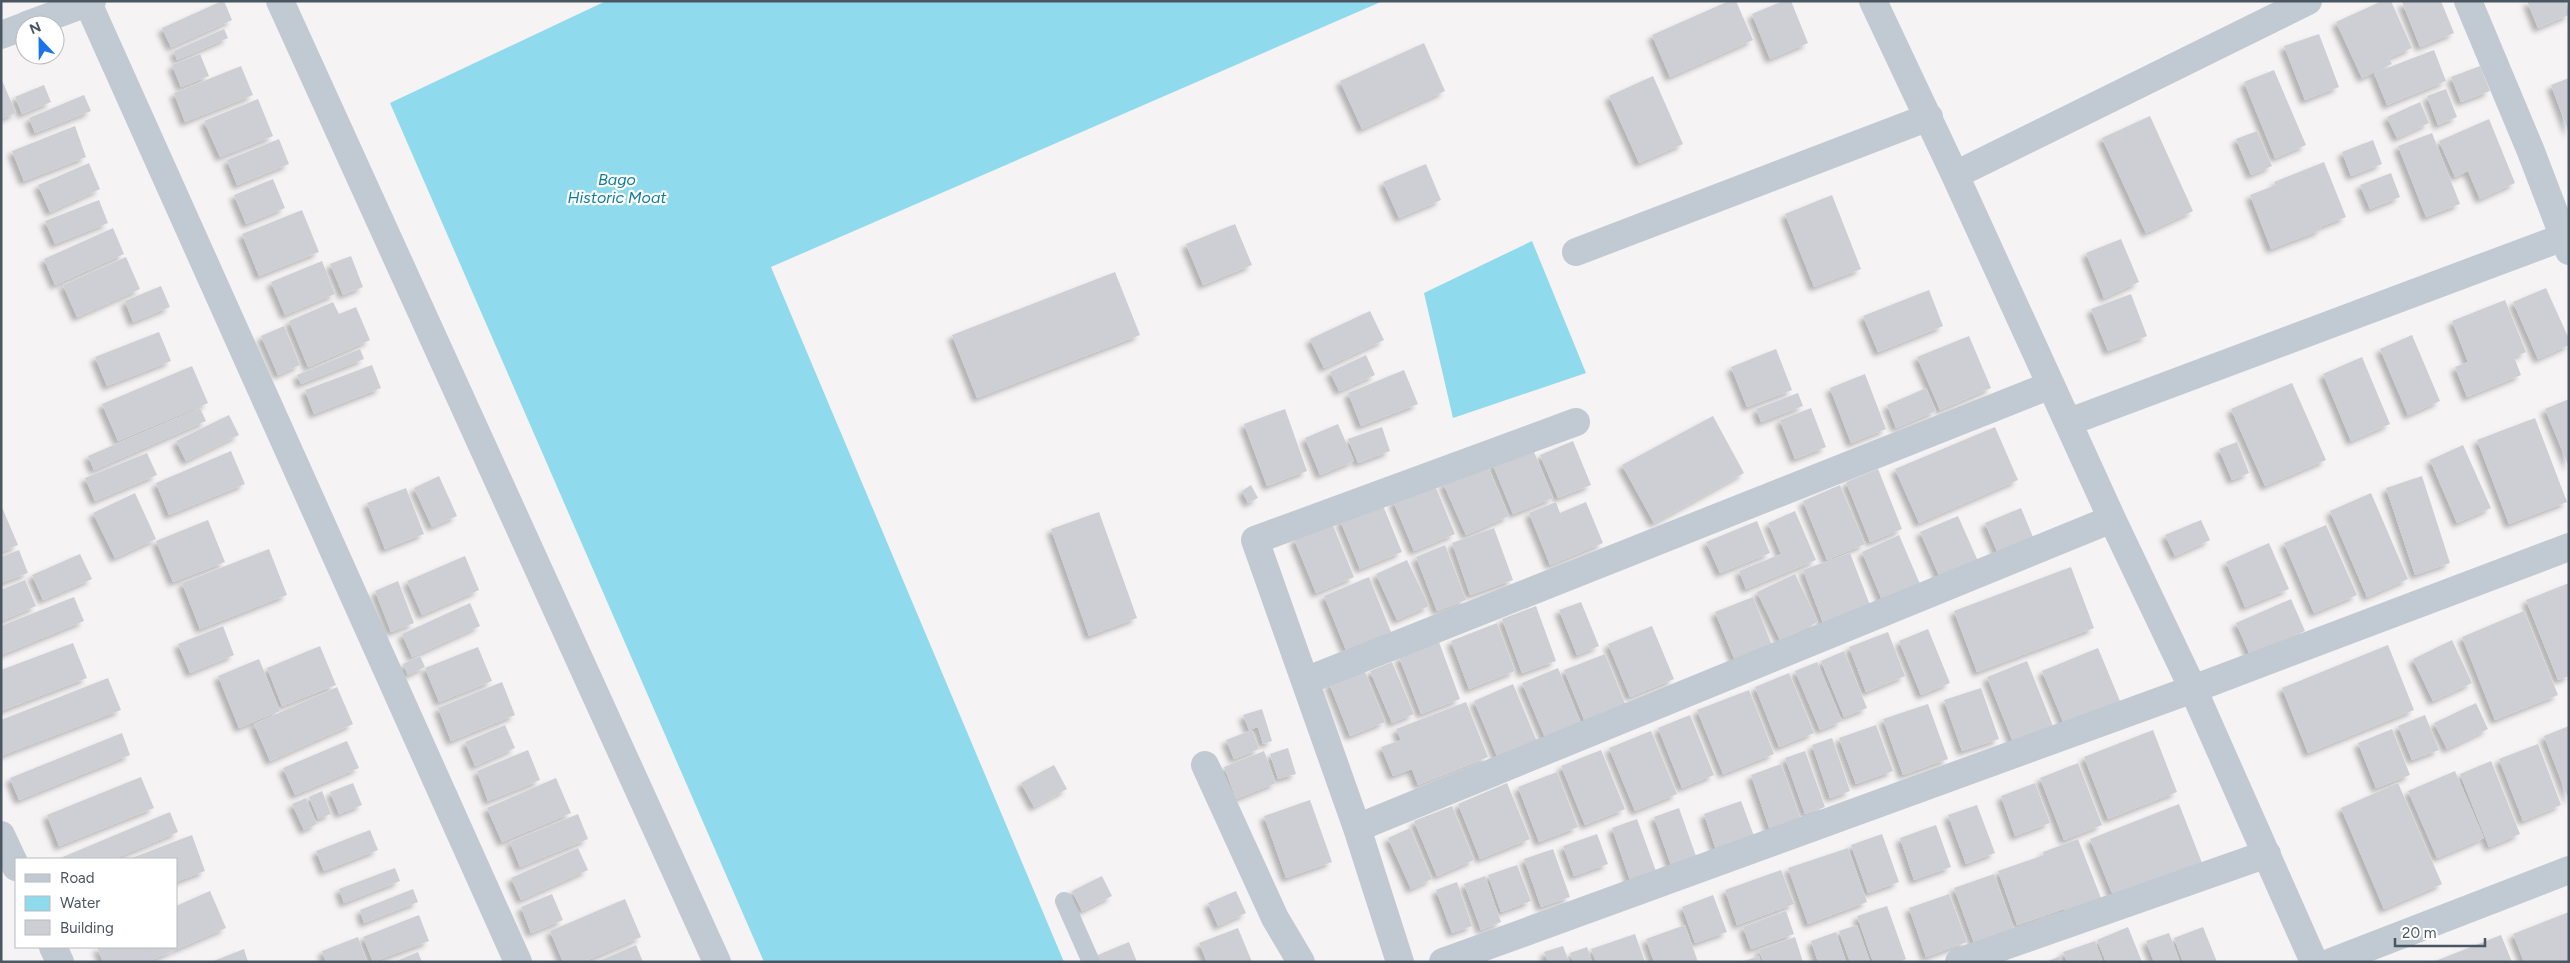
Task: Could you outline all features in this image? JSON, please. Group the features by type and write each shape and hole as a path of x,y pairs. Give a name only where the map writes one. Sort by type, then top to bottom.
{"street":[{"path":"280,1 717,962"},
{"path":"1872,1 1929,118 2112,519 2193,689 2314,962"},
{"path":"1955,174 2308,1"},
{"path":"2069,422 2567,241 2468,1"},
{"path":"54,15 90,2 518,962"},
{"path":"1,35 15,29"},
{"path":"1576,252 1929,118"},
{"path":"1305,681 2051,385"},
{"path":"1400,962 1356,828 1254,540 1576,422"},
{"path":"1356,828 2112,519"},
{"path":"1442,962 2193,689 2569,547"},
{"path":"1205,765 1275,918 1300,962"},
{"path":"1,835 15,866"},
{"path":"1959,962 2267,854"},
{"path":"2331,962 2569,870"},
{"path":"53,948 60,962"}],"lane":[{"path":"1064,901 1091,962"}],"water":[{"name":"Bago Historic Moat","path":"606,1 1383,1 771,267 1064,962 764,962 390,103"},
{"path":"1532,241 1586,373 1453,418 1424,293"}],"building":[{"path":"224,1 232,20 171,47 162,28"},
{"path":"1729,1 1736,1 1753,40 1670,77 1652,35"},
{"path":"1783,1 1791,1 1808,43 1770,59 1752,14"},
{"path":"2382,1 2391,1 2412,48 2389,58 2392,64 2362,78 2336,22"},
{"path":"2441,1 2454,33 2420,47 2402,2"},
{"path":"2527,1 2566,1 2569,15 2538,28"},
{"path":"224,29 228,38 177,60 174,51"},
{"path":"2319,34 2339,87 2305,100 2284,46"},
{"path":"1424,43 1445,91 1362,129 1340,81"},
{"path":"2434,50 2446,81 2387,105 2374,73"},
{"path":"200,54 209,76 181,87 172,65"},
{"path":"241,66 253,95 185,122 174,93"},
{"path":"2480,66 2490,91 2461,102 2451,77"},
{"path":"2274,70 2306,145 2275,158 2244,82"},
{"path":"1653,76 1683,144 1639,163 1609,96"},
{"path":"1,78 16,113 1,119"},
{"path":"2569,78 2569,133 2551,85"},
{"path":"44,85 51,102 22,114 15,97"},
{"path":"2446,89 2457,117 2438,125 2427,96"},
{"path":"84,95 91,111 35,133 29,118"},
{"path":"258,99 273,136 220,157 204,121"},
{"path":"2420,102 2429,123 2397,138 2387,117"},
{"path":"2150,116 2193,211 2146,233 2102,138"},
{"path":"2489,119 2515,183 2480,199 2468,171 2455,177 2439,141"},
{"path":"75,126 86,157 24,181 12,151"},
{"path":"2257,131 2272,166 2251,175 2236,139"},
{"path":"2432,133 2460,204 2426,217 2398,146"},
{"path":"279,139 289,164 237,185 227,160"},
{"path":"2373,140 2382,164 2351,176 2342,152"},
{"path":"2324,162 2346,217 2320,227 2321,230 2271,249 2250,195 2276,185 2274,182"},
{"path":"89,163 100,189 50,212 38,185"},
{"path":"1426,164 1441,200 1399,218 1383,182"},
{"path":"2391,173 2400,197 2370,209 2360,185"},
{"path":"273,179 285,208 246,224 234,195"},
{"path":"1832,195 1861,269 1814,287 1785,214"},
{"path":"99,200 108,223 55,244 45,221"},
{"path":"302,210 319,252 259,276 242,234"},
{"path":"1235,224 1252,265 1203,285 1186,244"},
{"path":"113,228 124,254 55,285 44,259"},
{"path":"2121,239 2139,282 2104,298 2086,253"},
{"path":"351,256 363,287 343,295 330,264"},
{"path":"126,257 140,289 77,317 63,285"},
{"path":"322,261 335,294 285,315 271,282"},
{"path":"1115,272 1140,335 977,398 952,335"},
{"path":"161,286 170,307 133,322 125,301"},
{"path":"2546,288 2569,339 2569,345 2538,359 2513,302"},
{"path":"1929,290 1943,326 1878,352 1863,316"},
{"path":"2131,294 2147,336 2108,351 2091,309"},
{"path":"2505,300 2526,352 2514,357 2521,375 2467,397 2455,367 2468,362 2452,321"},
{"path":"333,302 339,314 356,307 370,340 308,367 289,321"},
{"path":"1370,311 1384,340 1324,368 1310,339"},
{"path":"284,326 300,365 278,375 261,336"},
{"path":"159,332 171,361 107,386 95,357"},
{"path":"2412,335 2440,401 2408,415 2380,349"},
{"path":"1969,336 1991,388 1940,410 1917,357"},
{"path":"360,349 364,359 301,384 297,375"},
{"path":"1776,349 1792,390 1747,407 1731,367"},
{"path":"1366,355 1375,375 1339,391 1330,372"},
{"path":"2362,357 2390,424 2351,441 2323,374"},
{"path":"372,365 381,388 314,414 305,390"},
{"path":"192,366 208,403 118,441 102,404"},
{"path":"1404,370 1418,404 1361,426 1348,393"},
{"path":"1865,374 1886,429 1851,443 1830,388"},
{"path":"2292,383 2326,460 2265,486 2231,409"},
{"path":"1926,388 1936,411 1896,428 1887,405"},
{"path":"1798,393 1803,406 1761,422 1756,409"},
{"path":"2569,399 2569,467 2545,409"},
{"path":"200,408 206,421 94,470 88,456"},
{"path":"1811,408 1826,447 1795,459 1780,420"},
{"path":"1285,409 1307,471 1267,486 1244,424"},
{"path":"229,415 239,435 186,461 176,441"},
{"path":"1713,416 1744,473 1654,523 1622,465"},
{"path":"2535,418 2567,502 2509,524 2477,440"},
{"path":"1338,424 1354,461 1320,475 1305,438"},
{"path":"1382,427 1390,451 1358,463 1348,439"},
{"path":"1995,427 2018,480 1919,523 1895,469"},
{"path":"1573,441 1591,485 1558,498 1540,455"},
{"path":"2237,442 2249,473 2232,480 2219,449"},
{"path":"2463,445 2491,508 2457,523 2430,460"},
{"path":"1532,447 1553,498 1513,514 1492,463"},
{"path":"231,451 245,484 169,515 156,483"},
{"path":"147,453 157,475 95,501 85,478"},
{"path":"1487,465 1509,516 1466,535 1443,483"},
{"path":"1878,469 1902,529 1870,542 1846,482"},
{"path":"439,476 457,516 432,527 414,488"},
{"path":"2422,476 2450,563 2415,575 2386,488"},
{"path":"1434,483 1455,534 1414,551 1393,501"},
{"path":"1251,485 1258,498 1248,503 1242,491"},
{"path":"1840,485 1865,544 1827,560 1803,501"},
{"path":"406,488 424,534 385,549 367,503"},
{"path":"135,493 156,539 115,558 93,513"},
{"path":"2371,493 2408,579 2367,597 2330,511"},
{"path":"1556,502 1560,513 1586,502 1603,543 1550,565 1529,513"},
{"path":"1382,503 1402,552 1360,569 1340,520"},
{"path":"1,505 18,545 1,552"},
{"path":"2021,508 2035,542 1999,556 1985,523"},
{"path":"1795,511 1816,560 1746,589 1739,571 1781,554 1768,523"},
{"path":"1099,512 1137,618 1089,636 1051,529"},
{"path":"1958,516 1981,568 1943,585 1920,532"},
{"path":"208,520 225,562 173,582 156,541"},
{"path":"2201,520 2210,540 2175,556 2165,535"},
{"path":"1757,521 1770,553 1720,573 1706,542"},
{"path":"1332,523 1354,577 1316,593 1294,539"},
{"path":"2326,525 2357,595 2314,613 2284,543"},
{"path":"1494,528 1513,580 1470,595 1452,543"},
{"path":"1899,535 1920,584 1882,600 1862,552"},
{"path":"2269,543 2289,589 2245,607 2226,562"},
{"path":"1445,545 1466,600 1437,611 1416,557"},
{"path":"269,549 287,595 200,629 182,583"},
{"path":"19,550 28,573 1,583 1,557"},
{"path":"1850,553 1870,605 1823,623 1803,570"},
{"path":"80,554 92,579 43,600 32,575"},
{"path":"465,556 479,590 422,615 407,581"},
{"path":"1407,560 1429,606 1397,620 1376,574"},
{"path":"2071,567 2094,628 1977,672 1954,611"},
{"path":"1795,574 1818,622 1780,640 1757,592"},
{"path":"1369,577 1391,632 1346,650 1324,596"},
{"path":"25,580 36,606 1,621 1,590"},
{"path":"398,581 414,623 391,632 375,591"},
{"path":"2569,583 2569,676 2558,680 2526,600"},
{"path":"74,597 84,621 1,655 1,626"},
{"path":"1753,597 1773,648 1736,663 1715,612"},
{"path":"2291,599 2305,631 2250,655 2236,623"},
{"path":"1581,602 1599,646 1577,655 1559,610"},
{"path":"470,603 480,626 412,657 402,634"},
{"path":"1536,606 1556,661 1522,673 1502,619"},
{"path":"2524,611 2558,695 2495,720 2462,637"},
{"path":"1497,623 1515,671 1469,689 1451,641"},
{"path":"223,626 234,655 190,673 178,644"},
{"path":"1652,626 1674,679 1630,697 1608,644"},
{"path":"1928,629 1950,683 1921,695 1899,641"},
{"path":"1888,632 1905,676 1866,692 1849,647"},
{"path":"2452,640 2472,683 2433,701 2413,659"},
{"path":"1439,642 1460,699 1421,714 1399,657"},
{"path":"73,643 87,678 1,711 1,670"},
{"path":"2388,645 2414,710 2308,753 2282,688"},
{"path":"320,646 336,685 282,706 267,668"},
{"path":"478,647 492,681 439,702 425,668"},
{"path":"2098,648 2120,701 2064,724 2042,671"},
{"path":"1844,651 1867,708 1844,717 1821,661"},
{"path":"1605,654 1628,711 1587,727 1564,670"},
{"path":"420,656 425,667 408,675 403,664"},
{"path":"259,659 280,711 239,728 218,676"},
{"path":"2027,661 2055,731 2015,747 1987,677"},
{"path":"1392,662 1414,714 1392,723 1370,671"},
{"path":"1817,662 1842,721 1820,730 1795,671"},
{"path":"1558,668 1582,726 1546,740 1522,683"},
{"path":"1364,669 1385,722 1350,736 1329,683"},
{"path":"1789,673 1814,733 1779,747 1755,687"},
{"path":"108,678 121,710 1,756 1,720"},
{"path":"502,682 515,715 451,741 438,708"},
{"path":"1513,684 1538,744 1499,761 1474,701"},
{"path":"337,687 353,724 270,761 254,724"},
{"path":"1981,688 1999,739 1962,751 1944,700"},
{"path":"1749,690 1774,754 1723,774 1697,710"},
{"path":"1466,702 1488,757 1418,785 1412,769 1393,776 1381,747 1401,740 1396,729"},
{"path":"2476,703 2488,729 2447,749 2434,723"},
{"path":"1928,704 1948,759 1903,775 1883,719"},
{"path":"1262,709 1272,741 1263,744 1258,727 1249,730 1243,715"},
{"path":"1690,715 1714,775 1682,788 1658,728"},
{"path":"2425,715 2439,750 2412,760 2398,726"},
{"path":"505,725 515,748 475,766 465,742"},
{"path":"1876,725 1893,771 1856,784 1839,738"},
{"path":"2569,726 2569,801 2544,736"},
{"path":"2392,729 2410,775 2376,788 2358,743"},
{"path":"1252,730 1259,749 1234,759 1226,740"},
{"path":"2153,730 2177,792 2108,819 2084,757"},
{"path":"1651,731 1677,794 1635,811 1609,748"},
{"path":"122,733 130,755 19,800 10,778"},
{"path":"1832,738 1850,791 1830,798 1812,745"},
{"path":"347,741 359,768 295,795 283,768"},
{"path":"2538,744 2561,805 2523,821 2499,759"},
{"path":"1288,748 1296,774 1278,779 1270,754"},
{"path":"528,750 540,780 488,801 477,771"},
{"path":"1601,750 1625,809 1585,825 1561,766"},
{"path":"1264,751 1276,783 1236,799 1224,767"},
{"path":"1805,751 1825,807 1805,814 1785,758"},
{"path":"2491,761 2520,834 2489,847 2460,774"},
{"path":"2078,763 2102,825 2064,840 2040,778"},
{"path":"1781,764 1803,825 1772,836 1751,775"},
{"path":"1054,765 1067,789 1034,807 1021,783"},
{"path":"2455,771 2484,838 2437,858 2408,791"},
{"path":"1557,772 1578,827 1539,842 1518,787"},
{"path":"141,777 154,808 59,846 47,815"},
{"path":"556,778 571,813 502,842 487,808"},
{"path":"353,783 362,805 339,814 330,792"},
{"path":"1507,783 1530,839 1480,859 1458,804"},
{"path":"2035,783 2050,823 2015,836 2001,796"},
{"path":"2398,783 2442,884 2384,909 2341,808"},
{"path":"322,791 331,814 318,819 309,797"},
{"path":"306,798 317,824 304,830 292,804"},
{"path":"1310,800 1332,862 1286,878 1264,816"},
{"path":"1741,801 1754,836 1716,850 1704,814"},
{"path":"2179,804 2202,863 2114,898 2090,839"},
{"path":"1977,805 1995,853 1966,864 1948,815"},
{"path":"1452,806 1474,860 1437,876 1414,821"},
{"path":"1679,808 1697,859 1672,868 1654,817"},
{"path":"170,812 178,832 116,858 60,858"},
{"path":"578,814 588,839 520,867 510,842"},
{"path":"1637,819 1657,874 1631,883 1612,828"},
{"path":"1936,825 1951,867 1914,880 1900,838"},
{"path":"1410,828 1432,879 1411,889 1388,838"},
{"path":"370,830 378,850 324,871 316,851"},
{"path":"1597,834 1608,864 1574,876 1563,846"},
{"path":"1882,834 1899,882 1868,893 1851,845"},
{"path":"192,835 205,871 178,881 178,858 132,858"},
{"path":"2078,839 2101,898 2066,912 2064,909 2017,925 1998,871 2044,855 2043,852"},
{"path":"578,848 588,870 521,900 511,878"},
{"path":"1848,848 1867,902 1808,924 1788,868"},
{"path":"1553,849 1570,897 1541,907 1524,859"},
{"path":"1517,865 1531,901 1501,912 1488,875"},
{"path":"395,868 400,881 344,903 339,889"},
{"path":"1781,870 1794,904 1737,925 1725,890"},
{"path":"1994,874 2014,929 1974,943 1954,888"},
{"path":"1102,876 1112,896 1082,911 1072,891"},
{"path":"1485,876 1501,922 1481,930 1464,884"},
{"path":"1457,882 1472,926 1452,933 1436,890"},
{"path":"413,889 418,902 364,923 360,910"},
{"path":"210,891 226,928 147,962 103,962 97,948 178,948 178,905"},
{"path":"1236,891 1246,913 1218,926 1208,903"},
{"path":"552,894 563,920 531,933 521,907"},
{"path":"1949,894 1967,942 1926,957 1909,908"},
{"path":"1713,895 1727,932 1695,943 1682,907"},
{"path":"625,899 641,937 583,962 563,962 550,931"},
{"path":"1887,906 1906,959 1899,962 1873,962 1857,916"},
{"path":"1786,911 1794,934 1751,949 1743,927"},
{"path":"2569,912 2569,962 2524,962 2513,934"},
{"path":"419,915 429,941 373,962 363,937"},
{"path":"1685,925 1698,962 1654,962 1646,939"},
{"path":"1857,925 1870,962 1850,962 1839,931"},
{"path":"2128,927 2142,962 2106,962 2097,940"},
{"path":"2203,927 2217,962 2183,962 2174,938"},
{"path":"1238,928 1252,962 1207,962 1199,943"},
{"path":"1836,932 1846,962 1818,962 1811,941"},
{"path":"2169,933 2180,962 2154,962 2146,941"},
{"path":"1635,934 1645,962 1596,962 1591,949"},
{"path":"2501,935 2512,962 2433,962"},
{"path":"358,937 367,962 326,962 322,951"},
{"path":"1795,937 1803,962 1763,962 1759,950"},
{"path":"2095,941 2103,962 2067,962 2063,952"},
{"path":"1129,942 1137,962 1101,962 1098,955"},
{"path":"636,945 643,962 597,962"},
{"path":"1563,946 1569,962 1548,962 1544,952"},
{"path":"1587,947 1592,962 1573,962 1570,953"},
{"path":"244,949 248,962 211,962"},
{"path":"418,952 422,962 394,962"},
{"path":"1759,956 1761,962 1744,962 1744,961"},
{"path":"2060,956 2062,962 2046,962"}]}
